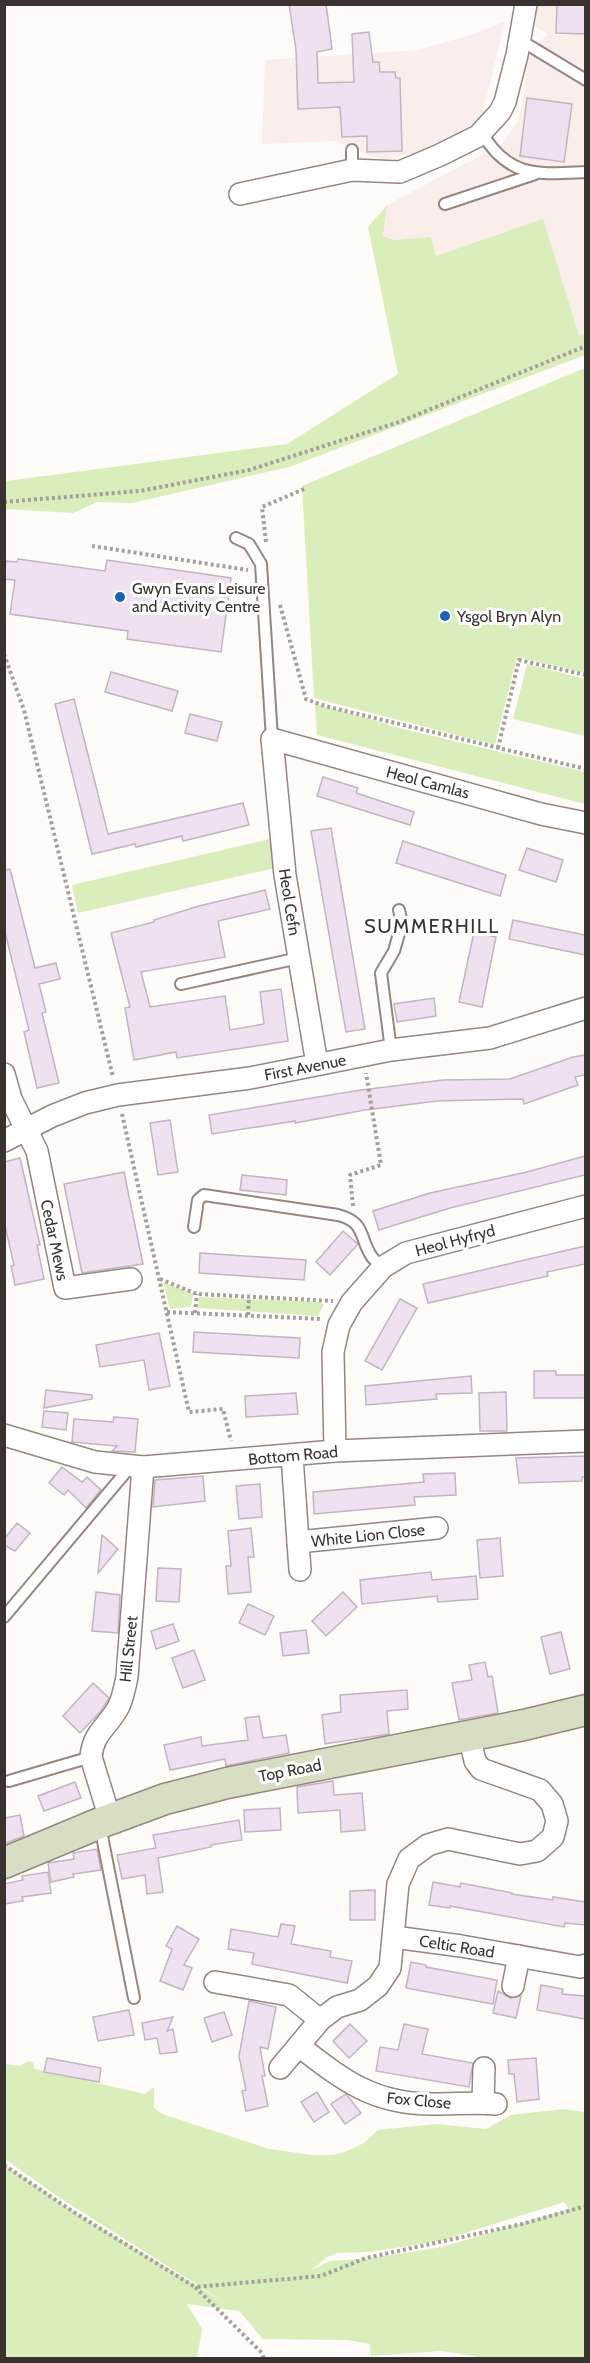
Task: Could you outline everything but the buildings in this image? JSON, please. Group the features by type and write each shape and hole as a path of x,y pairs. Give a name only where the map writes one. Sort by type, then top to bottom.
{"street":[{"path":"240,194 352,160 387,173 406,171 482,133 500,112 505,102 526,4"},
{"name":"Heol Camlas","path":"272,739 530,811 585,823"},
{"name":"Heol Cefn","path":"272,739 285,876 317,1064"},
{"name":"First Avenue","path":"4,1141 52,1116 85,1103 118,1095 250,1078 391,1050 490,1038 585,1008"},
{"path":"4,1074 11,1099 27,1129"},
{"name":"Cedar Mews","path":"27,1129 37,1151 65,1288 131,1279"},
{"name":"Heol Hyfryd","path":"335,1451 333,1352 339,1325 352,1302 383,1267 406,1253 585,1206"},
{"name":"Bottom Road","path":"4,1435 95,1462 136,1467 335,1451 585,1441"},
{"name":"White Lion Close","path":"292,1456 300,1570"},
{"name":"Hill Street","path":"91,1757 97,1734 119,1707 127,1677 136,1467"},
{"name":"White Lion Close","path":"298,1542 437,1528"},
{"name":"Top Road","path":"4,1863 165,1799 227,1783 585,1710"},
{"path":"280,2068 320,2020 337,2007 360,2000 378,1986 390,1968 398,1884 409,1859 428,1845 448,1839 520,1854 537,1851 553,1837 557,1821 552,1804 540,1790 481,1769 475,1761 469,1734"},
{"path":"91,1757 105,1821"},
{"name":"Celtic Road","path":"394,1936 580,1967 585,1965"},
{"name":"Celtic Road","path":"513,1986 519,1956"},
{"path":"215,1982 289,1995 320,2020"},
{"name":"Fox Close","path":"298,2046 334,2073 362,2090 389,2100 433,2104 489,2103 484,2068"}],"lane":[{"path":"520,40 585,80"},
{"path":"482,133 500,157 535,174"},
{"path":"446,204 535,174 585,172"},
{"path":"236,538 249,544 261,564 272,739"},
{"path":"391,1050 381,974 394,951 402,923 399,910"},
{"path":"181,984 299,958"},
{"path":"194,1227 198,1200 204,1195 338,1215 354,1222 366,1240 372,1257 383,1267"},
{"path":"4,1617 136,1467"},
{"path":"9,1781 91,1757"},
{"path":"105,1821 134,1998"}],"path":[{"path":"4,502 140,491 249,470 399,422 585,346"},
{"path":"92,546 249,570 267,560 262,507 304,489"},
{"path":"277,595 306,699 325,706 585,769"},
{"path":"4,654 24,710 118,1095 189,1412 224,1408 235,1460"},
{"path":"498,748 519,660 585,675"},
{"path":"354,1222 350,1175 381,1166 363,1055"},
{"path":"160,1279 197,1294 352,1302"},
{"path":"195,1313 197,1294"},
{"path":"248,1316 249,1297"},
{"path":"167,1312 322,1319 339,1325"},
{"path":"4,2165 72,2211 195,2287 260,2351 264,2358"},
{"path":"195,2287 321,2276 366,2259 522,2224 585,2206"}],"shaded area":[{"path":"537,5 585,5 585,334 579,337 436,256 431,237 394,240 383,236 387,205 501,145 518,121 528,57 547,34 533,25"},
{"path":"505,21 483,112 476,123 419,152 382,160 333,141 262,144 265,60 418,50 477,33"}],"green space":[{"path":"387,205 383,236 394,240 431,237 436,256 543,219 579,336 585,334 585,355 289,467 132,503 97,502 73,513 5,509 7,481 287,444 398,374 368,227"},
{"name":"Ysgol Bryn Alyn","path":"585,368 585,673 517,657 495,745 314,698 302,486"},
{"path":"527,664 585,679 585,736 513,719"},
{"path":"315,704 387,725 585,772 585,804 317,735"},
{"path":"270,839 275,868 78,913 72,885"},
{"path":"163,1282 193,1294 191,1307 170,1309"},
{"path":"199,1297 324,1304 318,1316 198,1308"},
{"path":"29,2061 33,2063 35,2069 145,2094 154,2087 154,2108 162,2114 269,2149 312,2155 333,2155 345,2152 364,2143 378,2130 436,2124 486,2129 511,2115 563,2109 585,2112 585,2358 485,2358 442,2351 371,2356 370,2344 348,2340 263,2339 239,2311 187,2304 202,2329 197,2358 5,2358 5,2165 72,2211 229,2305 60,2198 5,2159 4,2064 19,2066","holes":["564,2202 569,2209 442,2247 373,2258 330,2261 310,2271 327,2257 337,2253 369,2252 440,2241"]}],"place":[{"name":"Gwyn Evans Leisure and Activity Centre","path":"120,597"},
{"name":"Ysgol Bryn Alyn","path":"445,616"}],"district":[{"name":"SUMMERHILL","path":"432,926"}]}
